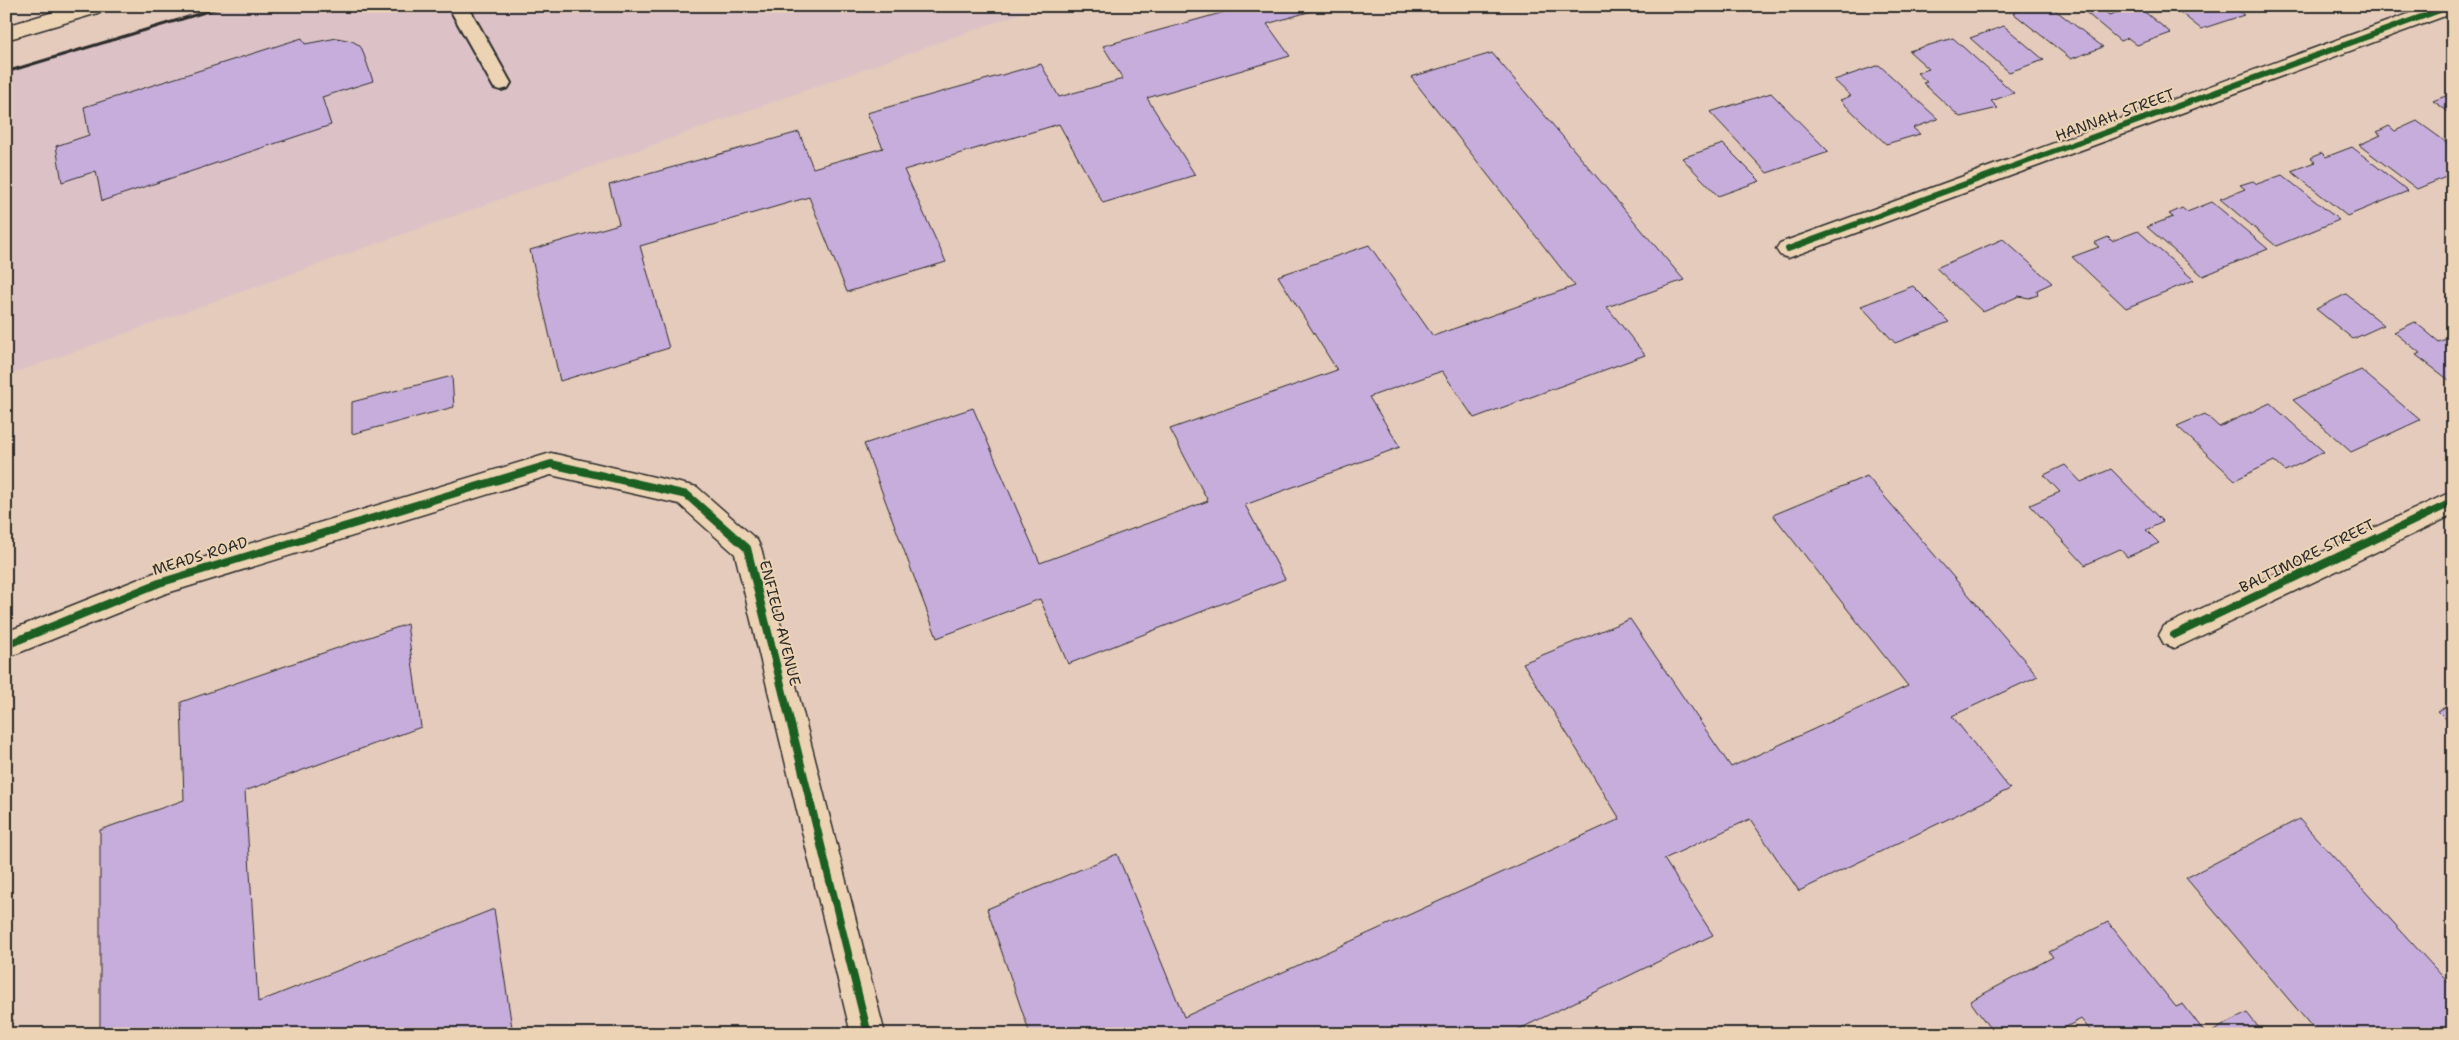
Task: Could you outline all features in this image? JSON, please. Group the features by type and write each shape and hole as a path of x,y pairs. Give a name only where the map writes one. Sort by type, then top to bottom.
{"street":[{"path":"6,33 98,6"},
{"name":"HANNAH STREET","path":"1788,250 2451,6"},
{"name":"ENFIELD AVENUE","path":"407,508 552,464 686,495 747,548 868,1034"},
{"name":"BALTIMORE STREET","path":"2174,636 2453,502"},
{"name":"MEADS ROAD","path":"6,644 159,583 407,508"}],"lane":[{"path":"458,6 501,83"}],"shaded area":[{"path":"228,6 1041,6 6,376 6,71"}],"building":[{"path":"1246,6 1329,6 1267,24 1290,56 1147,98 1195,175 1103,203 1059,124 904,170 946,262 847,292 809,197 640,246 669,348 560,381 530,250 619,224 609,185 799,132 813,168 883,148 867,113 1041,64 1059,97 1123,79 1103,46"},
{"path":"2031,6 2050,6 2103,47 2071,59 2013,13"},
{"path":"2099,6 2109,15 2137,6 2171,33 2137,45 2128,38 2120,41 2083,10"},
{"path":"2172,6 2232,6 2244,15 2201,29"},
{"path":"2004,26 2044,60 2009,72 1970,38"},
{"path":"302,38 305,44 337,38 352,41 359,45 373,81 322,97 331,125 102,201 96,171 62,182 56,146 89,135 84,107"},
{"path":"1953,38 2014,93 1991,101 1998,108 1960,117 1923,83 1927,82 1917,73 1929,69 1909,51"},
{"path":"1492,53 1684,280 1607,307 1645,355 1474,418 1442,371 1369,397 1400,447 1245,505 1285,579 1068,664 1040,599 937,638 864,444 973,408 1040,563 1208,501 1170,429 1337,370 1278,276 1369,245 1433,336 1575,286 1411,77"},
{"path":"1879,65 1938,119 1913,128 1920,134 1886,144 1840,100 1851,96 1834,80"},
{"path":"1771,93 1829,152 1767,173 1710,112"},
{"path":"2453,93 2453,115 2433,101"},
{"path":"2417,121 2453,147 2453,174 2417,189 2359,145 2381,135 2377,132 2389,126 2395,131"},
{"path":"1723,144 1760,181 1718,196 1682,158"},
{"path":"2352,147 2408,191 2347,216 2291,171 2315,162 2310,158 2322,153 2326,157"},
{"path":"2282,175 2339,220 2276,246 2220,199 2245,189 2240,185 2253,181 2257,184"},
{"path":"2212,202 2268,249 2203,276 2147,227 2173,217 2169,214 2182,208 2187,212"},
{"path":"2138,231 2194,280 2126,308 2072,257 2099,247 2094,243 2108,237 2112,241"},
{"path":"2003,239 2052,283 2037,290 2038,295 2029,298 2019,296 1983,312 1936,268"},
{"path":"1913,286 1949,322 1895,343 1861,306"},
{"path":"2346,294 2384,325 2353,339 2316,309"},
{"path":"2415,322 2439,342 2453,335 2453,383 2416,355 2420,353 2394,332"},
{"path":"2361,370 2420,420 2351,452 2293,400"},
{"path":"452,376 454,407 352,434 352,402"},
{"path":"2270,403 2324,452 2285,471 2274,461 2235,480 2177,426 2205,414 2219,427"},
{"path":"2065,465 2081,482 2111,469 2163,522 2146,530 2159,543 2127,557 2120,549 2085,565 2030,505 2060,492 2044,475"},
{"path":"1867,476 2038,676 1952,716 2010,789 1799,891 1750,819 1664,859 1713,935 1509,1034 1030,1034 987,909 1117,854 1184,1017 1620,819 1523,663 1630,619 1731,767 1908,686 1773,515"},
{"path":"407,624 421,727 245,791 258,1002 494,909 513,1034 100,1034 100,830 184,800 181,702"},
{"path":"2453,703 2453,726 2438,711"},
{"path":"2299,819 2453,988 2453,1034 2318,1034 2186,878"},
{"path":"2108,922 2176,1007 2183,1004 2206,1034 2093,1034 2081,1019 2053,1034 1994,1034 1970,1001 2053,957 2049,952"},
{"path":"2247,1013 2264,1034 2209,1034 2222,1026"}],"railway":[{"path":"6,72 225,6"}],"cycle path":[{"path":"1788,249 2451,6"},
{"path":"6,645 159,583 551,464 687,495 747,548 868,1034"},
{"path":"2174,635 2453,502"}]}
